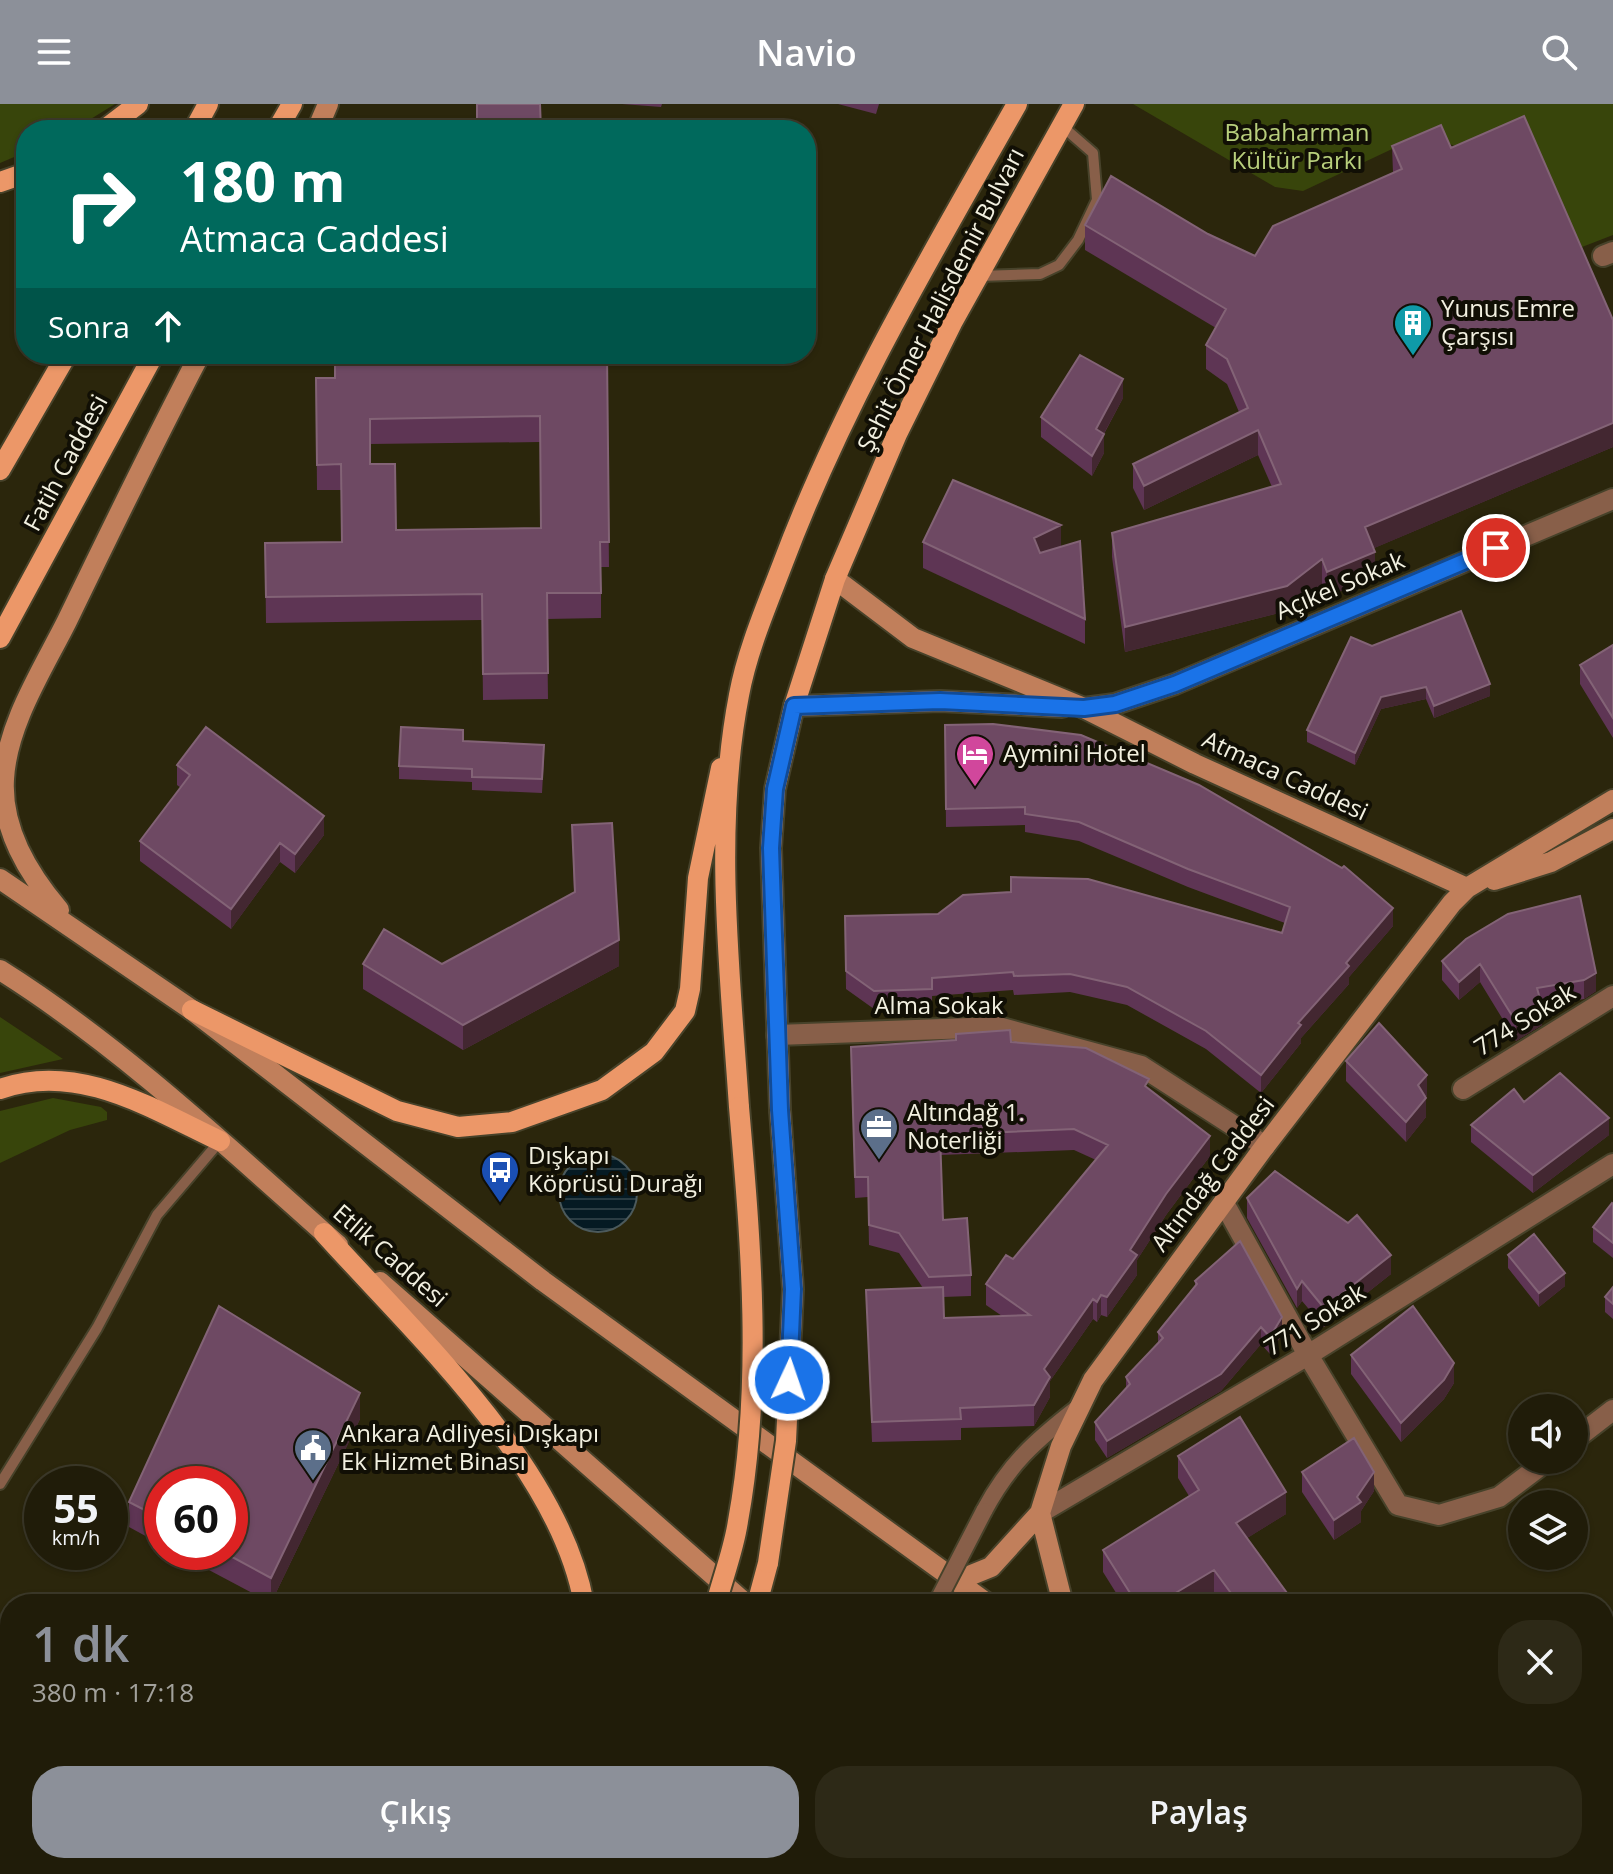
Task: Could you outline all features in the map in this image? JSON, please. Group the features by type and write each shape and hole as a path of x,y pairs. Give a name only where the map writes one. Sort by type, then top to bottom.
{"main road":[{"path":"117,120 138,104"},
{"name":"Şehit Ömer Halisdemir Bulvarı","path":"733,1594 752,1401 753,1286 739,1107 727,873 729,792 739,694 809,494 847,413 880,344 1017,104"},
{"name":"Şehit Ömer Halisdemir Bulvarı","path":"760,1594 768,1563 786,1441 793,1289 777,1035 771,848 775,789 794,706 835,579 897,434 979,276 1074,104"},
{"path":"0,470 61,364"},
{"name":"Fatih Caddesi","path":"0,638 149,364"},
{"path":"74,929 36,882 9,826 4,790 6,756 37,683 195,364"},
{"name":"Atmaca Caddesi","path":"835,579 913,638 1084,708 1195,764 1467,888"},
{"path":"192,1010 397,1111 458,1127 512,1122 602,1090 654,1052 685,1011 690,989 698,878 739,694"},
{"name":"Atmaca Caddesi","path":"794,706 940,701 1084,708"},
{"name":"Altındağ Caddesi","path":"959,1580 991,1567 1040,1513 1076,1409 1107,1359 1435,925 1467,888 1613,800"},
{"path":"1467,888 1551,862 1613,829"},
{"path":"0,879 192,1010 543,1281 976,1594"},
{"name":"Etlik Caddesi","path":"0,970 38,994 220,1141 724,1594"},
{"path":"0,1089 46,1081 73,1081 114,1091 220,1141"},
{"path":"324,1233 489,1417 561,1531 581,1594"},
{"path":"1040,1513 1060,1594"}],"street":[{"name":"Açıkel Sokak","path":"1084,708 1115,704 1175,684 1613,499"},
{"name":"774 Sokak","path":"1463,1089 1613,996"},
{"name":"Alma Sokak","path":"777,1035 998,1027 1141,1066 1265,1146"},
{"name":"771 Sokak","path":"1040,1513 1308,1355 1613,1164"},
{"path":"1224,1203 1308,1355 1398,1505 1439,1515 1499,1497 1529,1474"},
{"path":"941,1594 998,1485 1027,1447 1076,1409"},
{"path":"1588,1429 1613,1410"}],"lane":[{"path":"979,276 1040,274 1059,265 1078,240 1097,200 1093,153 1062,126"},
{"path":"0,1484 97,1328 157,1215 220,1141"}],"green space":[{"path":"0,104 115,104 89,120 16,120 16,156 0,163"},
{"name":"Babaharman Kültür Parkı","path":"1133,104 1613,104 1613,235 1582,247 1524,126 1460,148 1435,138 1407,142 1303,191 1275,187"},
{"path":"0,1017 63,1059 0,1073"},
{"path":"53,1098 101,1107 107,1112 107,1120 70,1130 0,1163 0,1111"}],"water":[{"path":"598,1154 613,1157 630,1171 637,1193 634,1208 620,1225 598,1232 583,1229 566,1215 559,1193 562,1178 576,1161"}],"building":[{"path":"477,104 540,104 541,120 477,120"},
{"name":"Yunus Emre Çarşısı","path":"1524,116 1613,320 1613,423 1365,527 1375,552 1327,572 1322,559 1287,586 1125,627 1112,533 1281,484 1258,430 1144,486 1133,464 1248,408 1227,359 1206,345 1226,309 1085,225 1111,176 1208,234 1255,256 1273,226 1402,169 1392,146 1441,125 1451,148"},
{"path":"1080,355 1123,379 1096,429 1104,434 1092,456 1041,417"},
{"path":"335,364 607,364 609,542 600,542 601,593 547,593 548,673 483,674 482,594 266,597 265,543 342,542 341,464 317,465 316,378 335,378","holes":["540,416 541,528 396,530 395,464 370,464 370,419"]},
{"path":"953,480 1061,525 1034,538 1040,553 1080,541 1085,619 923,542"},
{"path":"1461,611 1490,684 1434,706 1426,687 1381,697 1355,753 1307,730 1351,637 1372,646"},
{"path":"1613,645 1613,718 1580,665"},
{"path":"993,724 1081,735 1199,785 1342,868 1344,866 1393,908 1346,963 1349,966 1298,1023 1301,1025 1261,1075 1206,1031 1127,987 1070,974 1014,976 1013,972 932,978 932,989 874,991 846,971 845,916 938,914 963,895 1011,892 1011,877 1088,879 1282,933 1290,907 1188,869 1079,822 1025,814 1025,807 946,809 945,725"},
{"path":"206,727 324,816 295,854 280,843 231,909 140,841 190,775 177,765"},
{"path":"401,727 463,730 463,741 544,745 542,779 472,777 472,769 399,766"},
{"path":"612,823 619,940 463,1025 363,964 384,929 442,964 575,892 572,825"},
{"path":"1580,896 1596,973 1584,980 1537,988 1542,1006 1516,1022 1480,964 1459,982 1442,961 1466,939 1508,914"},
{"path":"1379,1023 1427,1075 1418,1085 1426,1098 1406,1122 1346,1061"},
{"path":"1010,1030 1011,1042 1086,1048 1149,1079 1145,1086 1210,1136 1166,1194 1130,1250 1137,1255 1107,1297 1101,1295 1097,1302 1093,1299 1044,1369 1050,1377 1034,1405 960,1408 961,1419 872,1422 866,1290 943,1287 944,1318 1030,1315 986,1284 1006,1255 1013,1259 1108,1145 1074,1129 940,1135 943,1220 967,1218 971,1275 929,1277 899,1233 869,1225 868,1177 855,1177 851,1047 956,1040 956,1034"},
{"path":"1560,1073 1609,1118 1533,1175 1471,1125 1514,1089 1524,1102"},
{"path":"1275,1171 1348,1223 1357,1215 1391,1255 1324,1308 1302,1281 1297,1289 1247,1198"},
{"path":"1613,1204 1613,1243 1593,1227"},
{"path":"1534,1234 1565,1273 1539,1293 1508,1255"},
{"path":"1240,1241 1282,1317 1270,1337 1261,1327 1221,1374 1107,1441 1095,1422 1130,1384 1126,1377 1163,1338 1158,1332 1197,1284 1195,1281"},
{"path":"1613,1287 1613,1304 1605,1297"},
{"path":"219,1306 360,1393 271,1578 248,1566 248,1466 146,1466"},
{"path":"1413,1306 1454,1363 1444,1380 1401,1423 1351,1355"},
{"path":"1240,1417 1286,1492 1236,1523 1288,1594 1232,1594 1214,1570 1174,1594 1131,1594 1103,1550 1199,1490 1178,1456"},
{"path":"1354,1438 1374,1472 1357,1497 1361,1502 1334,1520 1302,1472"},
{"path":"144,1469 144,1510 129,1502"}],"place":[{"name":"Yunus Emre Çarşısı","path":"1413,357"},
{"name":"Aymini Hotel","path":"975,788"},
{"name":"Altındağ 1. Noterliği","path":"879,1161"},
{"name":"Dışkapı Köprüsü Durağı","path":"500,1204"},
{"name":"Ankara Adliyesi Dışkapı Ek Hizmet Binası","path":"313,1482"}],"route":[{"path":"789,1380 793,1289 780,1110 771,848 775,789 794,706 940,701 1084,708 1115,704 1175,684 1496,548"}]}
